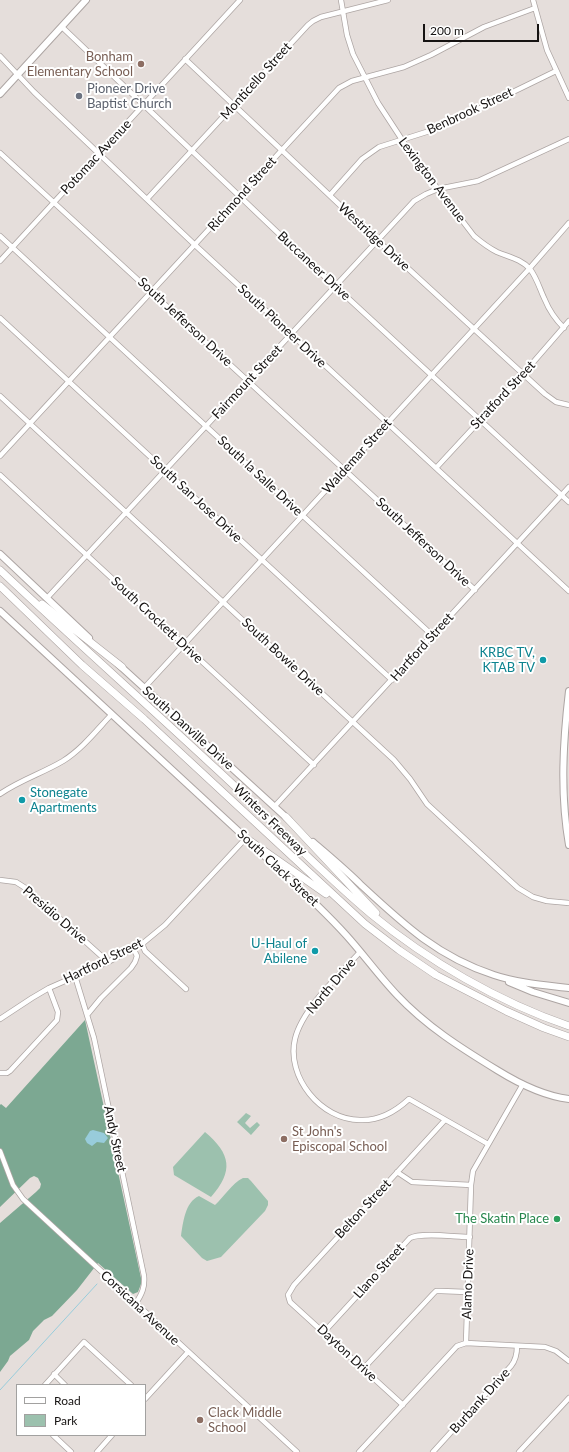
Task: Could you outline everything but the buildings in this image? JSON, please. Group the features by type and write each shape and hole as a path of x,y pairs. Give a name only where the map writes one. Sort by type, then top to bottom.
{"highway":[{"path":"0,570 122,668"},
{"name":"Winters Freeway","path":"0,570 213,766 348,893 396,933 440,963 510,1003 545,1018 569,1026"},
{"name":"Winters Freeway","path":"0,586 82,665 144,719 336,898 371,928 399,950 436,975 506,1011 544,1028 569,1037"},
{"path":"286,818 396,933"},
{"path":"246,838 321,890 371,928"}],"main road":[{"path":"0,94 86,0"},
{"name":"South Danville Drive","path":"0,554 122,668 413,932 444,954 495,976 529,983 569,988"},
{"name":"South Clack Street","path":"0,611 309,896 347,936 398,996 424,1020 471,1054 523,1084 550,1095 569,1100"},
{"path":"569,691 563,777 569,845"},
{"path":"495,976 533,992 569,1004"},
{"path":"550,1095 569,1095"}],"street":[{"name":"Potomac Avenue","path":"0,261 240,0"},
{"name":"Lexington Avenue","path":"341,0 342,13 353,54 378,103 401,140 474,236 479,241 498,252 517,259 529,269 537,281 546,302 559,323 564,328"},
{"name":"Monticello Street","path":"147,200 308,25 321,18 388,0"},
{"path":"533,0 547,50 569,98"},
{"name":"Richmond Street","path":"0,456 339,88 345,83 404,67 432,55 484,28 535,8"},
{"name":"Buccaneer Drive","path":"62,27 335,286 569,502"},
{"name":"South Pioneer Drive","path":"0,56 17,75 147,200 569,591"},
{"name":"Westridge Drive","path":"185,59 377,240 550,399 569,405"},
{"name":"Benbrook Street","path":"330,195 367,155 379,148 439,128 556,71"},
{"name":"Fairmount Street","path":"47,598 414,201 438,189 478,182 569,138"},
{"name":"South Jefferson Drive","path":"0,153 475,590"},
{"name":"Waldemar Street","path":"144,688 529,269 569,223"},
{"name":"South la Salle Drive","path":"0,236 432,635"},
{"name":"South San Jose Drive","path":"0,318 392,680"},
{"name":"Stratford Street","path":"436,468 523,374 569,321"},
{"name":"South Bowie Drive","path":"0,396 394,760 410,779 427,804 518,888 547,902 569,903"},
{"name":"South Crockett Drive","path":"0,475 314,765"},
{"name":"Hartford Street","path":"274,807 569,487"},
{"path":"0,794 32,776 52,767 72,754 111,714"},
{"name":"Hartford Street","path":"0,1019 50,988 134,950 165,925 246,838"},
{"name":"Presidio Drive","path":"0,880 11,881 27,889 108,962"},
{"path":"142,944 145,952 186,989"},
{"path":"87,1015 101,998 136,962 137,956 134,950"},
{"name":"North Drive","path":"360,952 328,987 309,1010 302,1022 295,1038 293,1054 296,1071 303,1084 317,1102 328,1111 342,1117 360,1120 374,1119 388,1115 409,1099 445,1120"},
{"name":"Andy Street","path":"75,976 95,1045 144,1276 143,1291 136,1303"},
{"path":"0,1073 7,1073 10,1071 57,1020 58,1012 50,988"},
{"name":"Alamo Drive","path":"466,1343 471,1185 475,1166 523,1084"},
{"path":"445,1120 488,1144"},
{"name":"Belton Street","path":"290,1302 288,1295 291,1288 445,1120"},
{"name":"Corsicana Avenue","path":"0,1151 13,1185 23,1199 297,1452"},
{"path":"397,1172 412,1182 471,1185"},
{"name":"Llano Street","path":"324,1332 410,1238 418,1236 470,1237"},
{"path":"364,1369 432,1294 440,1291 467,1292"},
{"name":"Dayton Drive","path":"290,1302 403,1404"},
{"path":"46,1384 84,1342 130,1384"},
{"path":"360,1452 457,1346 466,1343 545,1347 552,1348 569,1361"},
{"name":"Burbank Drive","path":"433,1452 515,1361 517,1346"},
{"path":"146,1397 188,1352"},
{"path":"54,1374 64,1384"},
{"path":"519,1452 569,1398"},
{"path":"54,1436 72,1452"},
{"path":"97,1452 111,1436"}],"green space":[{"path":"85,1020 141,1278 141,1284 138,1292 133,1294 98,1263 77,1290 52,1316 44,1320 33,1331 29,1340 10,1356 0,1372 0,1223 36,1192 40,1188 41,1184 38,1178 34,1176 30,1178 0,1207 0,1105 1,1104 6,1108"},
{"path":"246,1113 251,1116 245,1123 250,1128 257,1122 260,1125 251,1135 237,1122"},
{"path":"205,1132 220,1148 226,1163 226,1171 223,1179 211,1197 174,1175 173,1167"},
{"path":"248,1178 251,1181 268,1201 268,1205 265,1211 221,1257 207,1261 202,1258 181,1236 184,1219 188,1208 194,1199 199,1196 215,1205 239,1180"}],"water":[{"path":"93,1130 104,1133 108,1138 104,1143 97,1142 92,1146 87,1143 85,1139 90,1131"}],"waterway":[{"path":"0,1390 97,1284"}],"place":[{"name":"Bonham Elementary School","path":"141,64"},
{"name":"Pioneer Drive Baptist Church","path":"79,96"},
{"name":"KRBC TV, KTAB TV","path":"543,660"},
{"name":"Stonegate Apartments","path":"22,800"},
{"name":"U-Haul of Abilene","path":"315,951"},
{"name":"St John's Episcopal School","path":"284,1139"},
{"name":"The Skatin Place","path":"557,1219"},
{"name":"Clack Middle School","path":"200,1420"}]}
